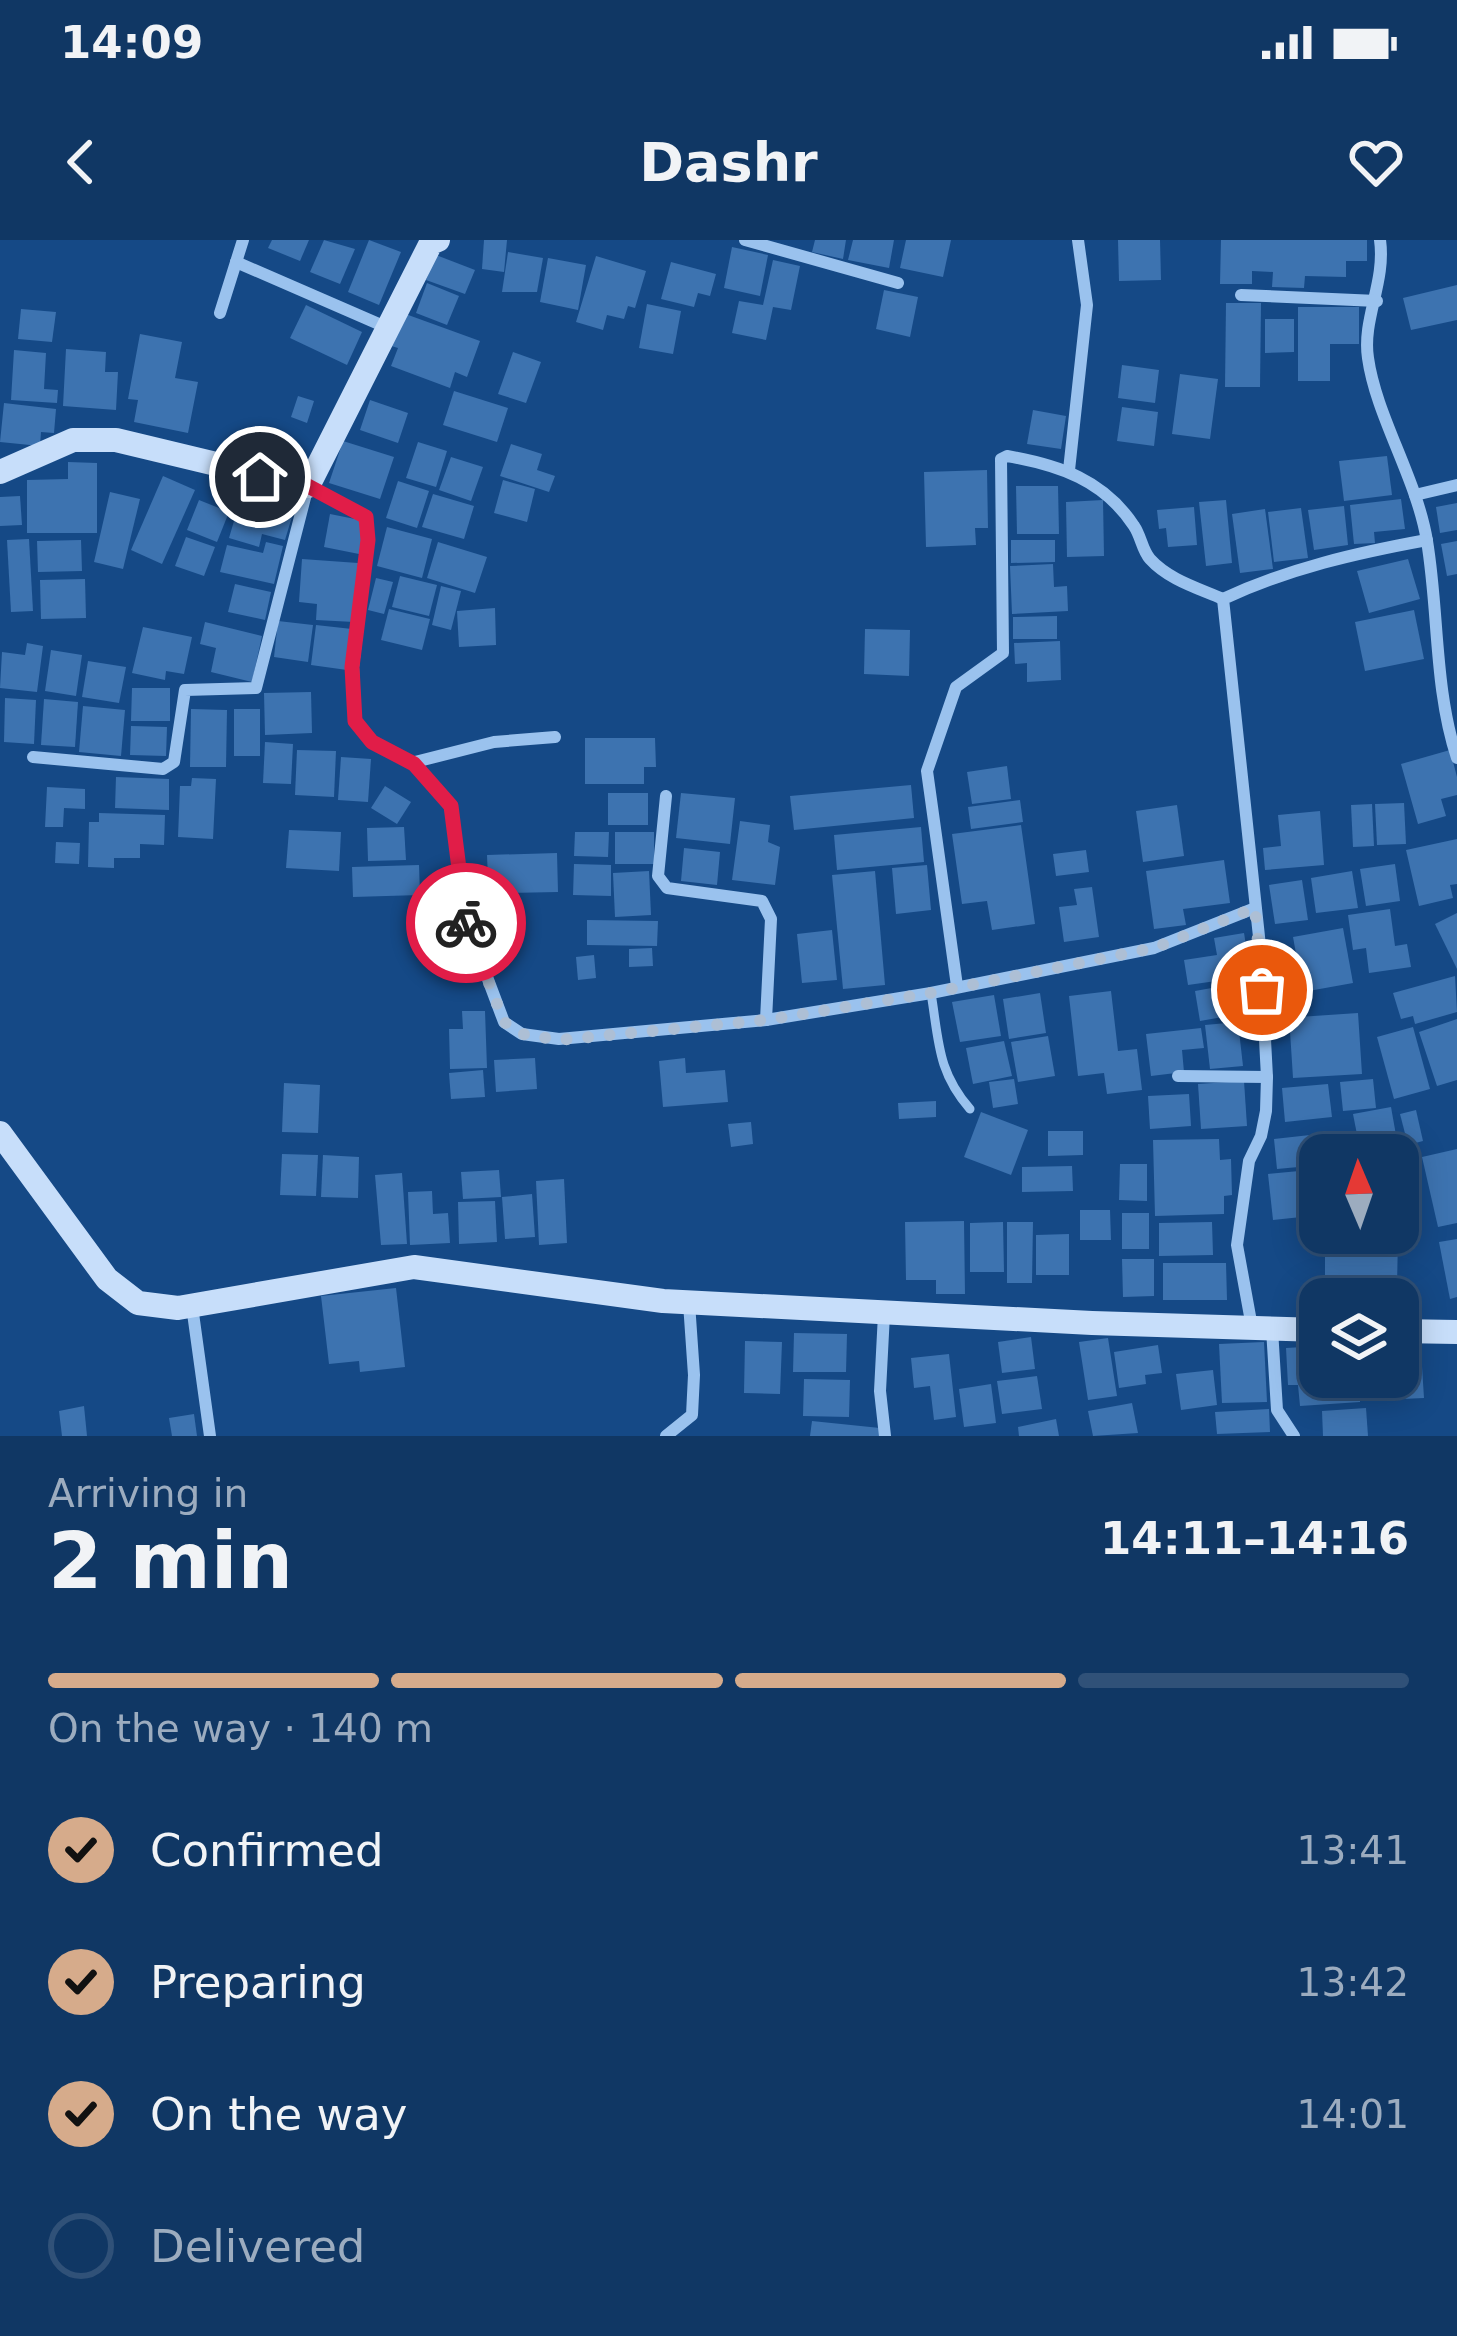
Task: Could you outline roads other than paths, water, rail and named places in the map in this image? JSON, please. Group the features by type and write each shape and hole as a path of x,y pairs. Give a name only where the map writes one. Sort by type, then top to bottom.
{"street":[{"path":"220,313 243,240"},
{"path":"745,240 796,247 898,284"},
{"path":"1070,470 1087,305 1078,240"},
{"path":"1380,240 1368,362 1427,539 1445,721 1457,758"},
{"path":"33,757 163,769 174,762 185,689 256,688 308,486 428,241"},
{"path":"236,262 388,328"},
{"path":"1240,295 1377,301"},
{"path":"0,472 73,440 116,440 308,486 366,517 368,540 352,667 355,721 372,742 411,763 451,806 466,921 504,1022 522,1034 559,1040 766,1020 931,993 1154,948 1255,908"},
{"path":"957,986 927,771 956,687 1003,653 1001,459 1007,456 1070,470 1093,483 1135,526 1148,557 1175,579 1223,598 1270,577 1333,558 1427,539"},
{"path":"1415,495 1457,485"},
{"path":"1223,598 1267,1077 1266,1111 1249,1161 1237,1245 1262,1328 1277,1410 1294,1436"},
{"path":"411,763 494,742 555,736"},
{"path":"666,796 658,876 668,888 762,901 771,920 766,1020"},
{"path":"1178,1076 1267,1077"},
{"path":"0,1133 107,1279 138,1303 178,1308 414,1267 688,1302 1299,1329"},
{"path":"666,1436 692,1415 688,1302"},
{"path":"192,1305 210,1436"},
{"path":"884,1314 880,1390 885,1436"},
{"path":"1419,1331 1457,1332"}],"lane":[{"path":"931,993 944,1072 970,1109"}]}
